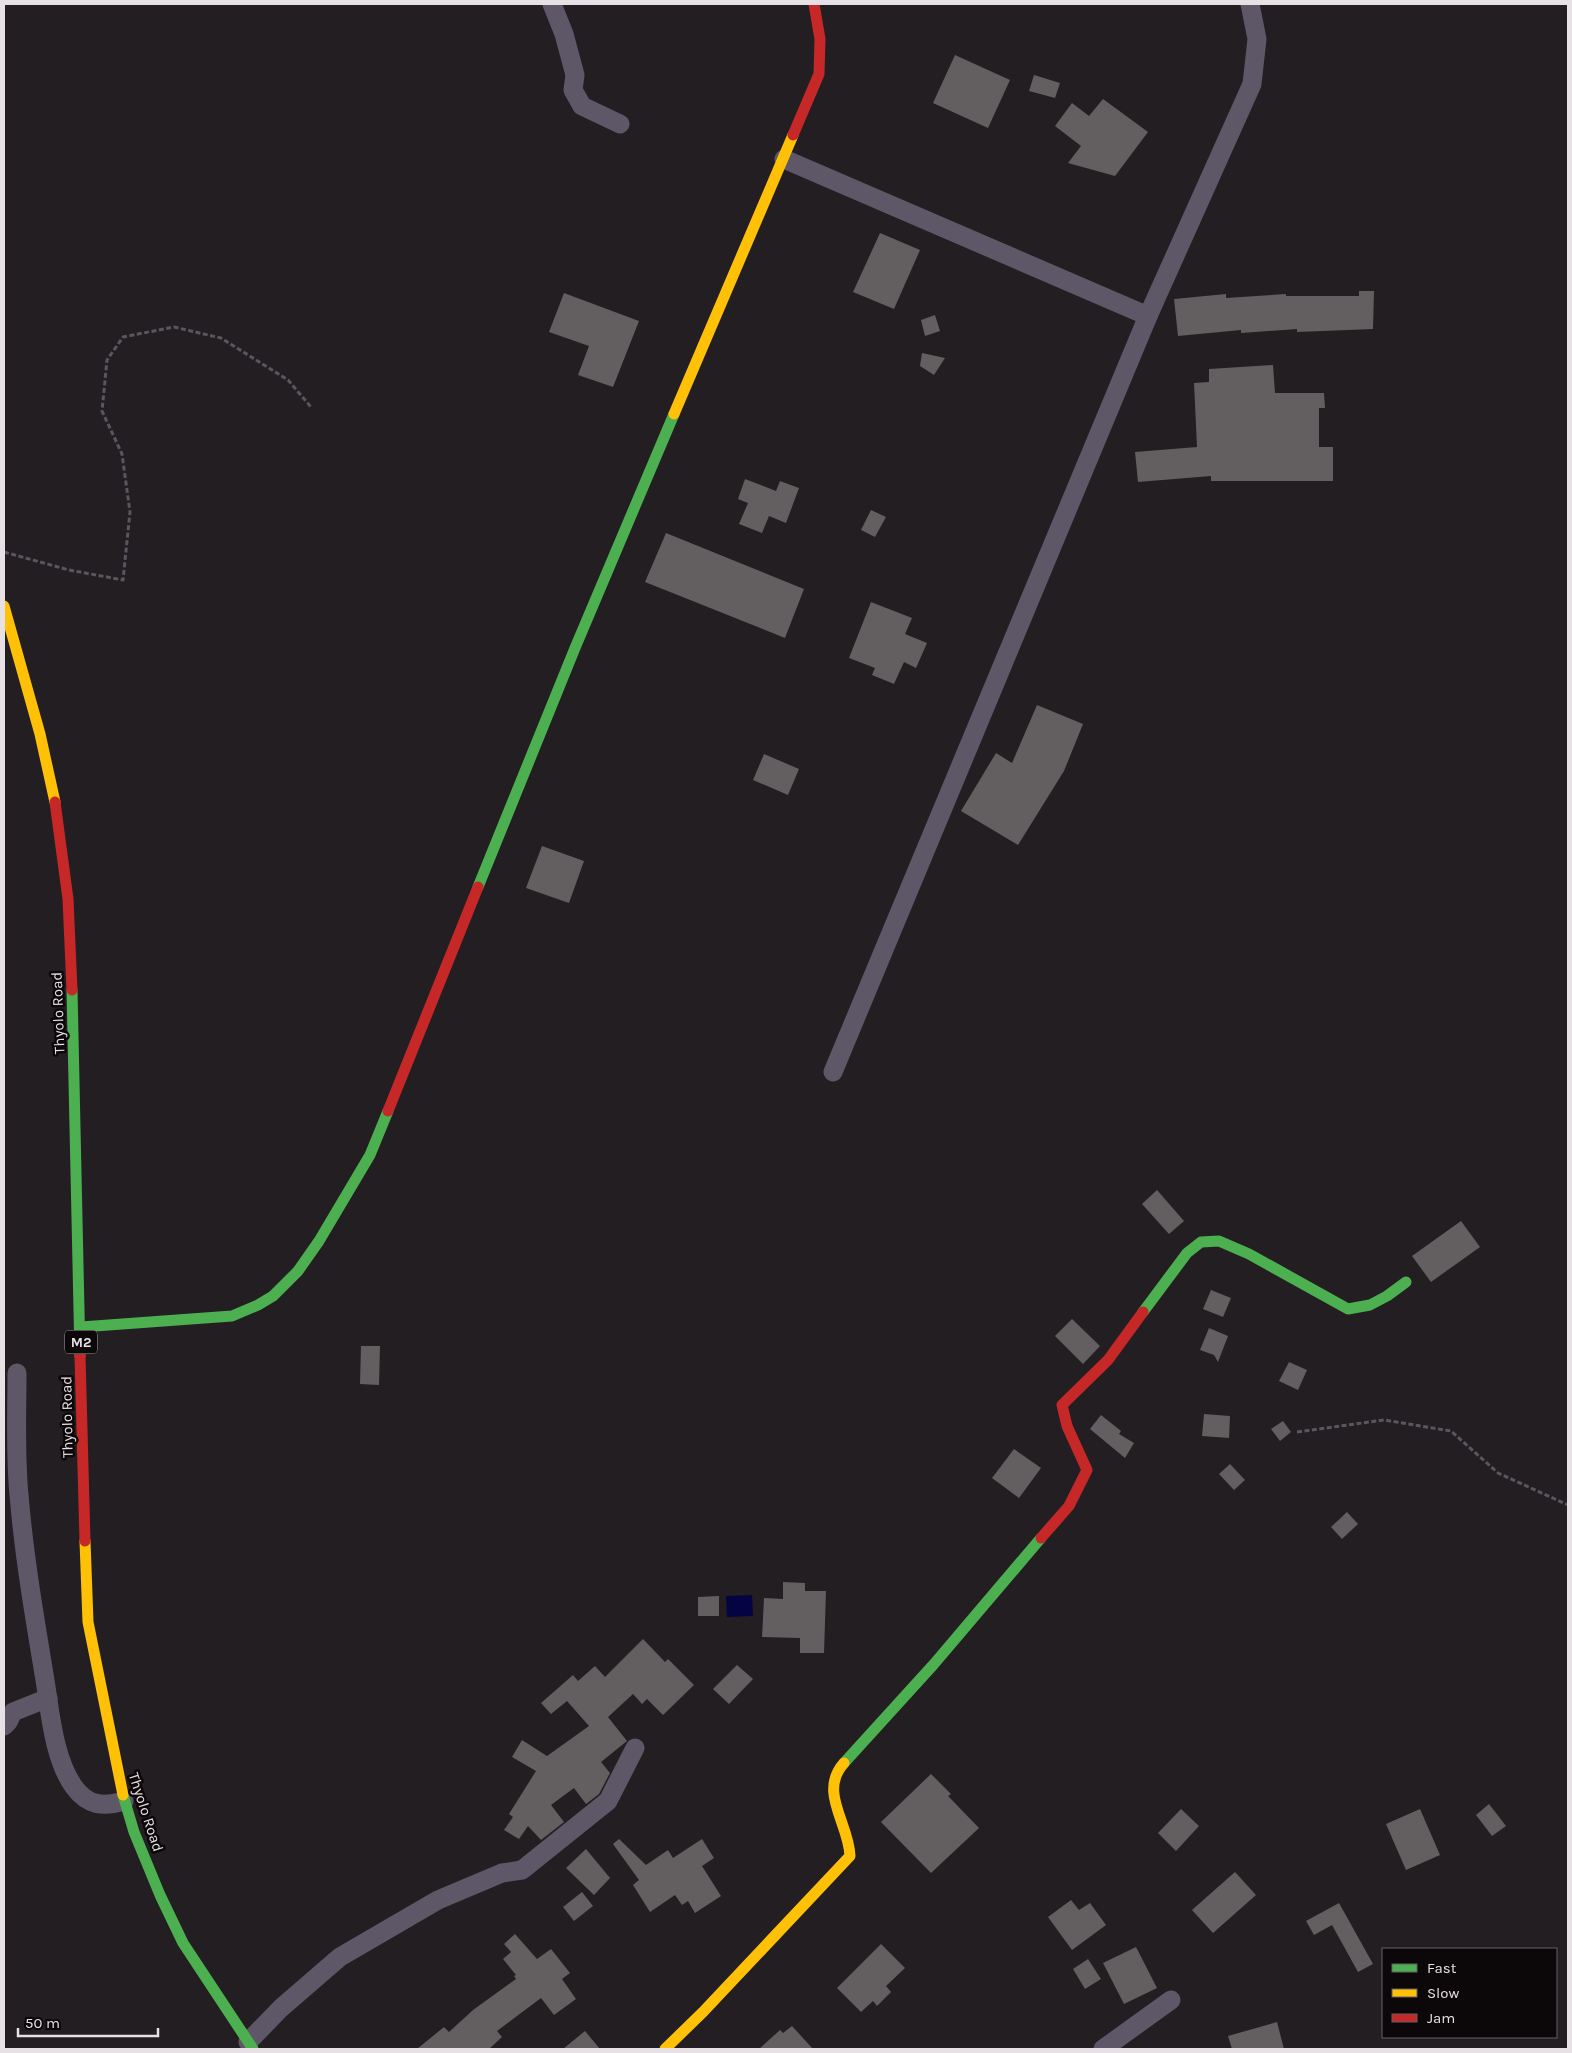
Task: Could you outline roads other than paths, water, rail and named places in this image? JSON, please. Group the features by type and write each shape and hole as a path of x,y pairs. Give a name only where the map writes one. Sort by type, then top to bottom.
{"main road":[{"path":"81,1327 232,1316 272,1297 292,1278 309,1257 360,1174 370,1155 574,648 819,74 822,56 820,30 814,4"},
{"name":"Thyolo Road","path":"4,606 40,734 58,818 68,899 74,1028 81,1327 82,1469 88,1622 101,1698 124,1801 134,1832 160,1895 183,1943 250,2046"},
{"path":"665,2049 723,1991 850,1856 851,1842 836,1810 832,1790 836,1772 934,1664 1069,1506 1087,1470 1066,1426 1062,1405 1108,1360 1187,1253 1201,1242 1219,1242 1249,1254 1348,1309 1370,1305 1387,1296 1406,1282"}],"street":[{"path":"552,4 564,34 575,75 573,90 582,106 620,124"},
{"path":"833,1072 1148,316 1252,84 1257,39 1250,4"},
{"path":"784,159 1148,316"},
{"path":"17,1374 11,1445 19,1494 27,1572 54,1736 64,1767 74,1787 86,1799 107,1806 124,1801"},
{"path":"4,1726 13,1712 48,1698"},
{"path":"250,2046 280,2008 340,1957 438,1900 502,1873 522,1870 608,1801 636,1748"},
{"path":"1103,2049 1171,2000"}]}
